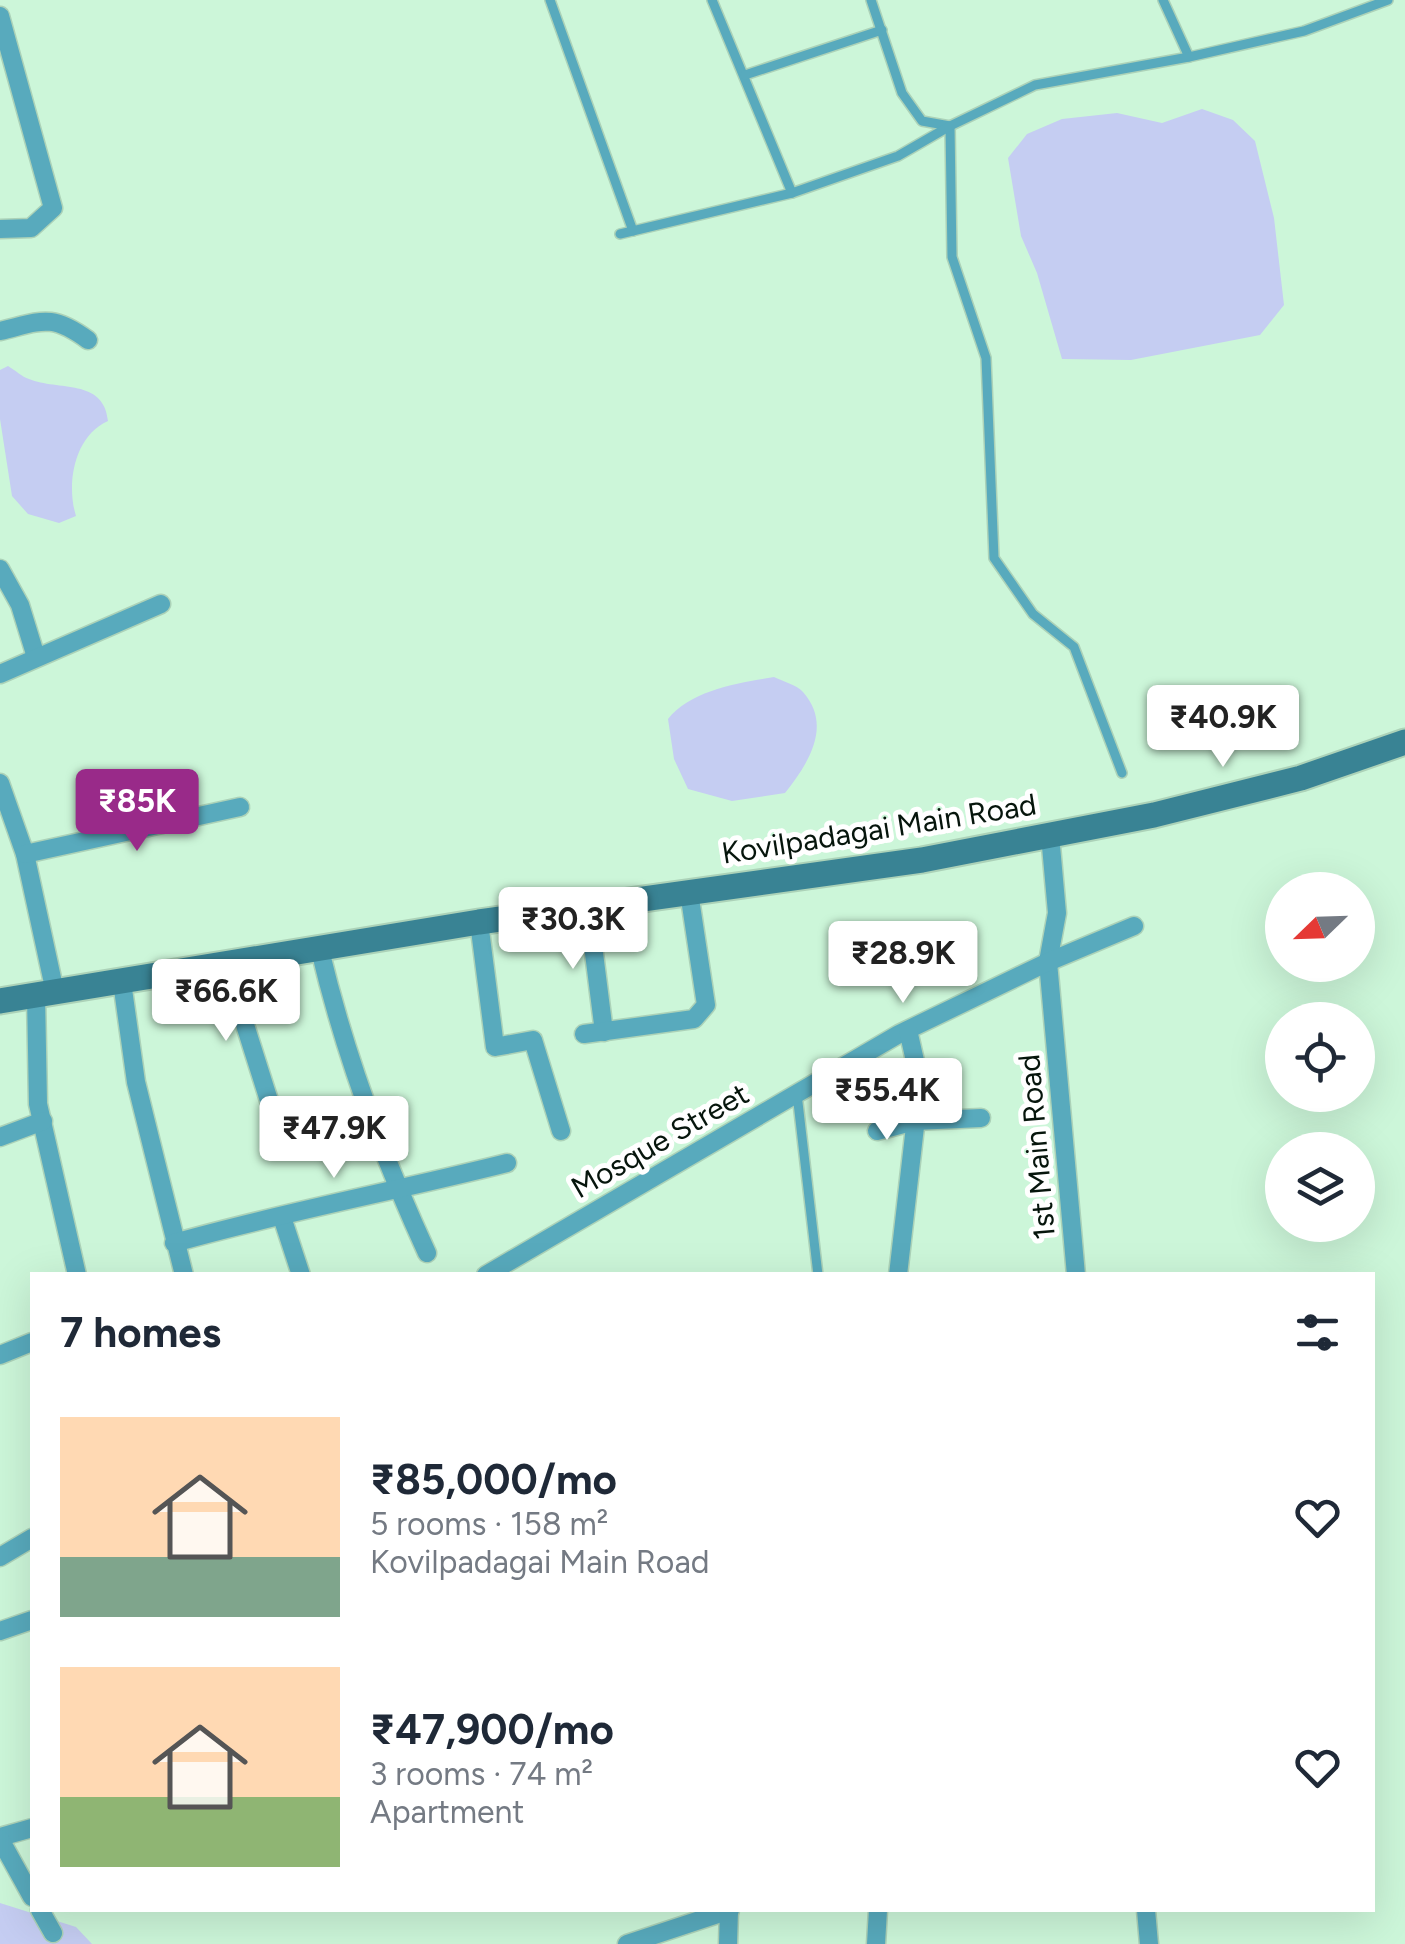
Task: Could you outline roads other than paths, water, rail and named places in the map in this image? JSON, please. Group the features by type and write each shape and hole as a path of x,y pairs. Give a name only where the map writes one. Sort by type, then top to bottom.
{"main road":[{"name":"Kovilpadagai Main Road","path":"0,1001 479,922 922,860 1154,816 1301,778 1405,742"}],"street":[{"path":"0,16 53,208 31,228 0,229"},
{"path":"0,331 46,320 64,323 88,340"},
{"path":"0,569 20,606 36,657"},
{"path":"0,674 161,604"},
{"path":"0,783 25,854 45,994 36,1066 43,1122 77,1272"},
{"path":"25,854 240,807"},
{"name":"1st Main Road","path":"1050,835 1057,912 1048,962 1076,1272"},
{"path":"584,1034 694,1019 706,1005 689,892"},
{"path":"588,906 604,1032"},
{"path":"479,922 495,1047 533,1040 560,1130"},
{"name":"Mosque Street","path":"491,1272 908,1030 1048,962 1134,926"},
{"path":"320,950 347,1056 398,1190 427,1252"},
{"path":"232,964 246,1028 272,1110"},
{"path":"122,982 136,1082 183,1272"},
{"path":"898,1272 920,1084 908,1030"},
{"path":"877,1131 914,1121 982,1118"},
{"path":"0,1138 43,1122"},
{"path":"174,1243 507,1164"},
{"path":"282,1217 300,1272"},
{"path":"0,1355 30,1343"},
{"path":"0,1557 30,1539"},
{"path":"0,1631 30,1621"},
{"path":"30,1829 0,1838 30,1893"},
{"path":"41,1912 53,1933"},
{"path":"627,1944 723,1912"},
{"path":"728,1944 729,1912"},
{"path":"876,1944 878,1912"},
{"path":"1146,1912 1149,1944"}],"lane":[{"path":"550,0 633,231"},
{"path":"712,0 792,194"},
{"path":"871,0 902,92 922,121 950,126"},
{"path":"1163,0 1189,57"},
{"path":"620,234 792,194 898,156 950,126 1035,86 1304,31 1388,0"},
{"path":"745,76 882,30"},
{"path":"950,126 952,257 986,358 994,558 1033,614 1074,647 1122,773"},
{"path":"797,1094 818,1272"}],"water":[{"path":"1202,109 1233,120 1255,141 1274,218 1284,305 1260,335 1131,360 1062,359 1037,273 1021,236 1008,158 1027,134 1062,119 1117,113 1162,123"},
{"path":"8,366 29,379 89,392 105,407 108,421 87,438 76,462 72,490 76,516 59,523 28,514 12,496 0,419 0,370"},
{"path":"774,677 803,692 816,718 817,731 809,757 785,793 732,801 688,789 674,759 668,719 702,695"},
{"path":"0,1903 76,1927 92,1944 0,1944"}]}
